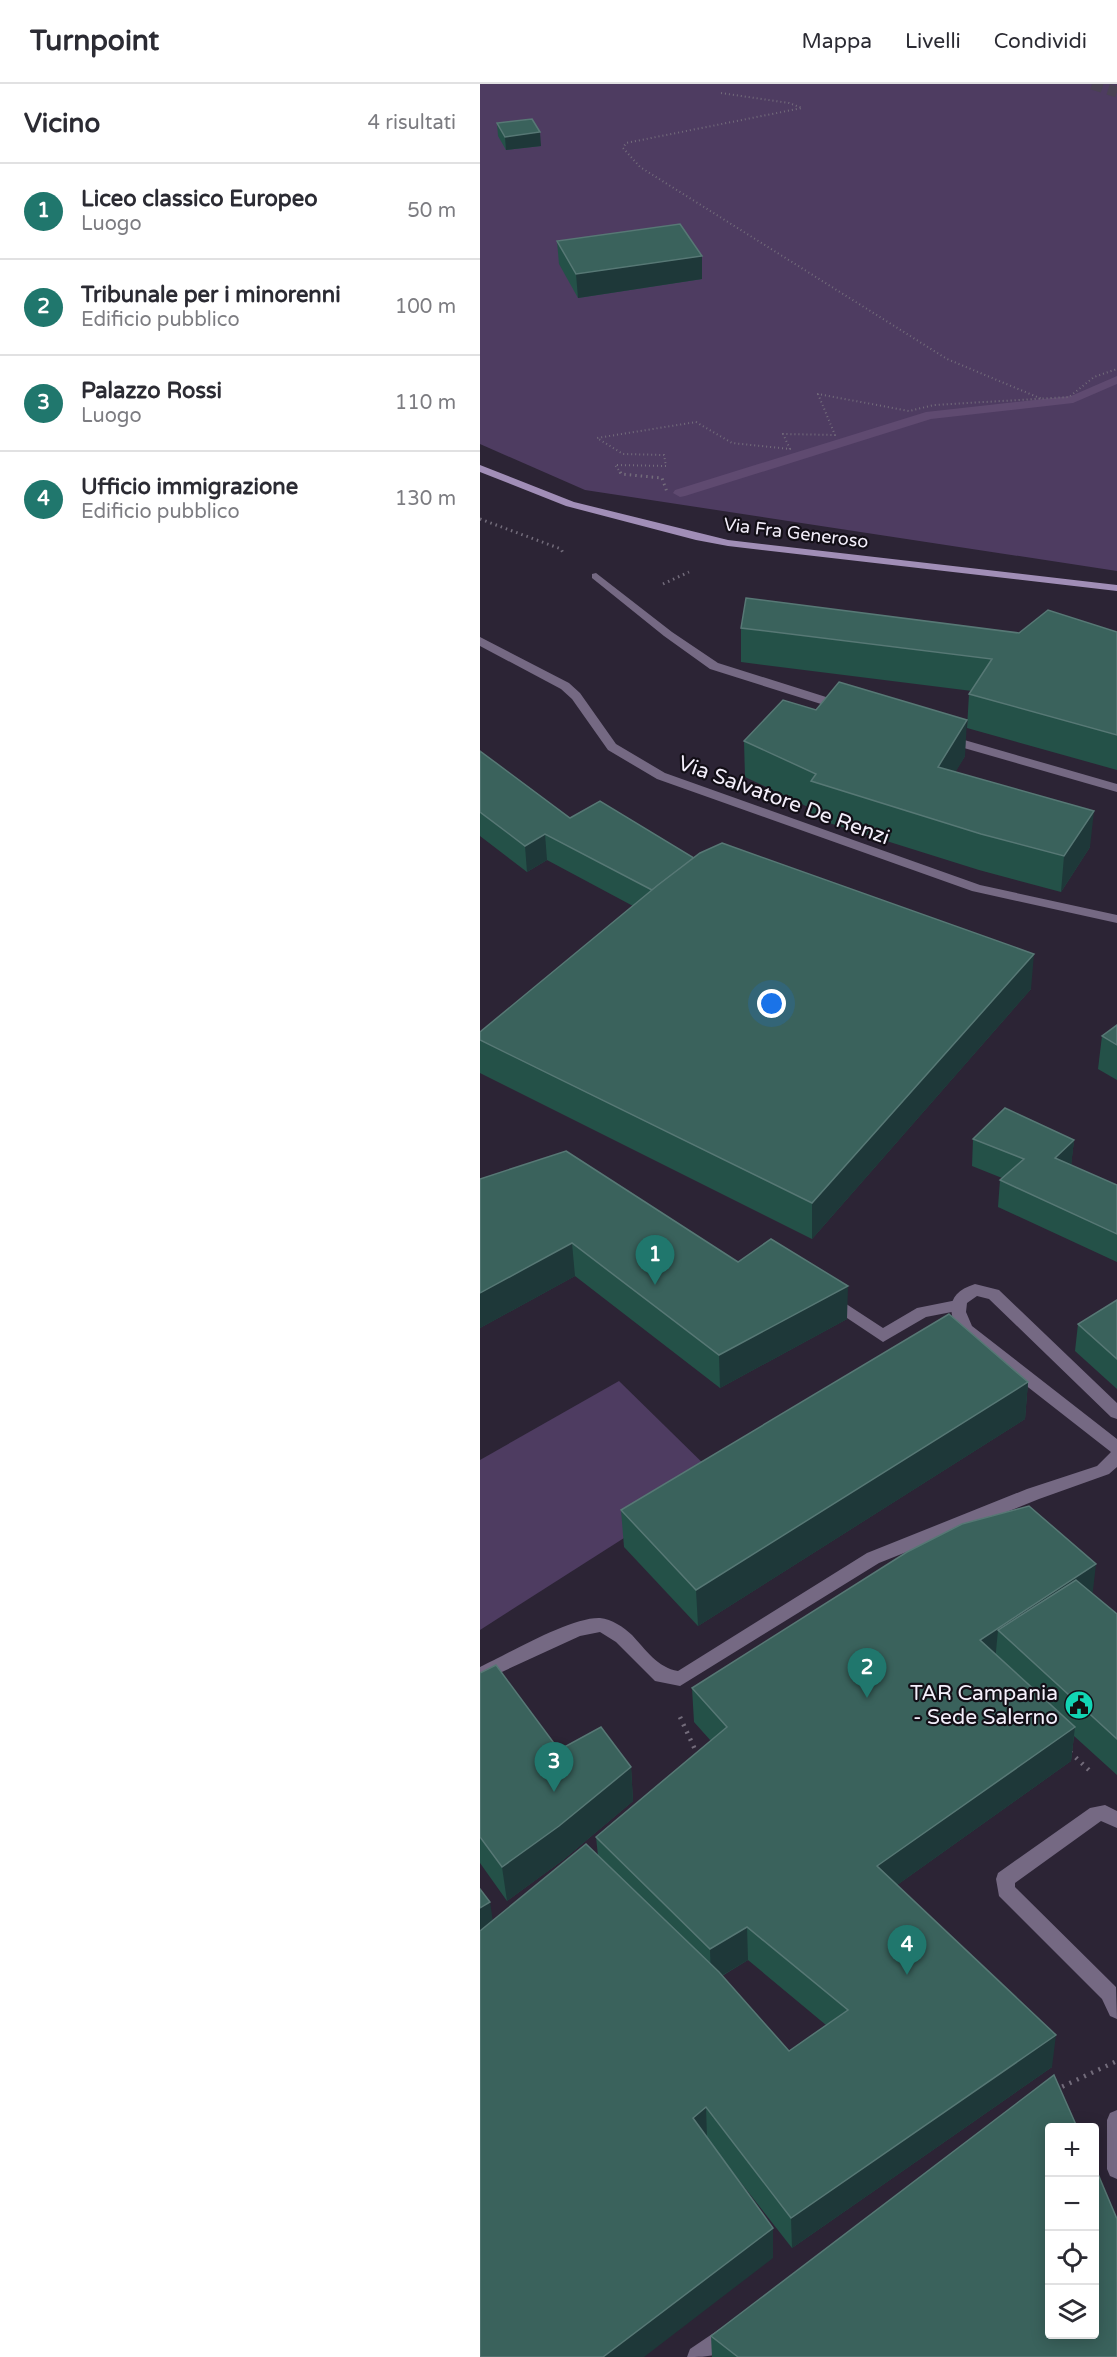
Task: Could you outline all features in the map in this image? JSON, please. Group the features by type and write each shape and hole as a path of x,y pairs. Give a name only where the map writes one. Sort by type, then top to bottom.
{"main road":[{"name":"Via Fra Generoso","path":"480,468 570,504 696,537 728,543 1117,588"}],"street":[{"path":"596,576 668,634 714,666 853,710"},
{"name":"Via Salvatore De Renzi","path":"480,641 566,686 576,696 612,747 661,776 977,888 1117,920"},
{"path":"930,734 1117,788"},
{"path":"1117,1413 994,1294 975,1290 966,1293 957,1306 960,1322 966,1330 1117,1448"},
{"path":"819,1292 883,1336 922,1312 957,1306"},
{"path":"480,1675 576,1629 600,1625 610,1628 622,1637 661,1676 680,1679 873,1558 1033,1494 1103,1470 1117,1457"},
{"path":"1111,1816 1097,1814 1005,1879 1006,1890 1109,1993 1117,2010"},
{"path":"1117,2120 1117,2169"},
{"path":"698,2357 745,2321"}],"path":[{"path":"721,93 789,103 802,108 626,143 623,148 640,167 947,359 1042,399"},
{"path":"668,495 662,478 621,474 615,465 666,466 664,455 622,454 597,438 696,422 732,443 790,449 783,434 836,435 818,394 909,411 934,405 1069,397 1094,377 1117,369"},
{"path":"480,519 561,549 573,575 586,564 596,576"},
{"path":"661,1676 703,1766"},
{"path":"1065,1748 1107,1790 1111,1816"},
{"path":"1046,2094 1117,2061"}],"shaded area":[{"path":"480,84 1117,84 1117,571 585,490 480,444"},
{"path":"619,1381 718,1478 480,1630 480,1460"}],"building":[{"path":"532,119 540,132 505,137 497,123"},
{"path":"680,224 702,256 576,274 557,241"},
{"path":"746,598 1019,633 1048,610 1117,632 1117,735 969,694 992,659 741,628"},
{"path":"839,682 967,720 938,767 1094,811 1064,856 981,834 811,781 816,774 744,741 783,700 816,710"},
{"path":"480,751 570,818 600,801 694,858 652,890 545,834 525,846 480,812"},
{"path":"722,843 1034,954 812,1203 480,1040 480,1032 658,885 700,853"},
{"path":"1117,1025 1117,1045 1102,1036"},
{"path":"1005,1108 1074,1140 1055,1158 1117,1185 1117,1234 1000,1180 1024,1159 973,1139"},
{"path":"566,1151 738,1262 771,1239 848,1286 719,1355 572,1243 480,1293 480,1179"},
{"path":"1117,1300 1117,1359 1078,1324"},
{"path":"949,1314 1028,1382 696,1590 621,1510"},
{"path":"1029,1506 1096,1564 980,1640 1075,1727 877,1866 1056,2035 791,2218 706,2107 693,2118 773,2228 603,2357 480,2357 480,1931 586,1844 719,1972 789,2051 848,2010 747,1927 710,1949 596,1837 727,1727 692,1688 907,1552 962,1524"},
{"name":"TAR Campania - Sede Salerno","path":"1076,1580 1117,1614 1117,1739 998,1630"},
{"path":"496,1665 559,1750 601,1727 631,1767 559,1826 502,1867 480,1837 480,1673"},
{"path":"480,1889 490,1902 480,1908"},
{"path":"1054,2075 1075,2123 1045,2123 1045,2339 1099,2339 1099,2176 1117,2219 1117,2357 738,2357 711,2336"}],"waterway":[{"path":"680,493 930,415 1073,399 1117,380"}],"tunnel":[{"path":"1092,84 1117,92"}],"place":[{"name":"Liceo classico Europeo","path":"655,1285"},
{"name":"Tribunale per i minorenni","path":"867,1698"},
{"name":"TAR Campania - Sede Salerno","path":"1079,1705"},
{"name":"Palazzo Rossi","path":"554,1792"},
{"name":"Ufficio immigrazione","path":"907,1975"}]}
